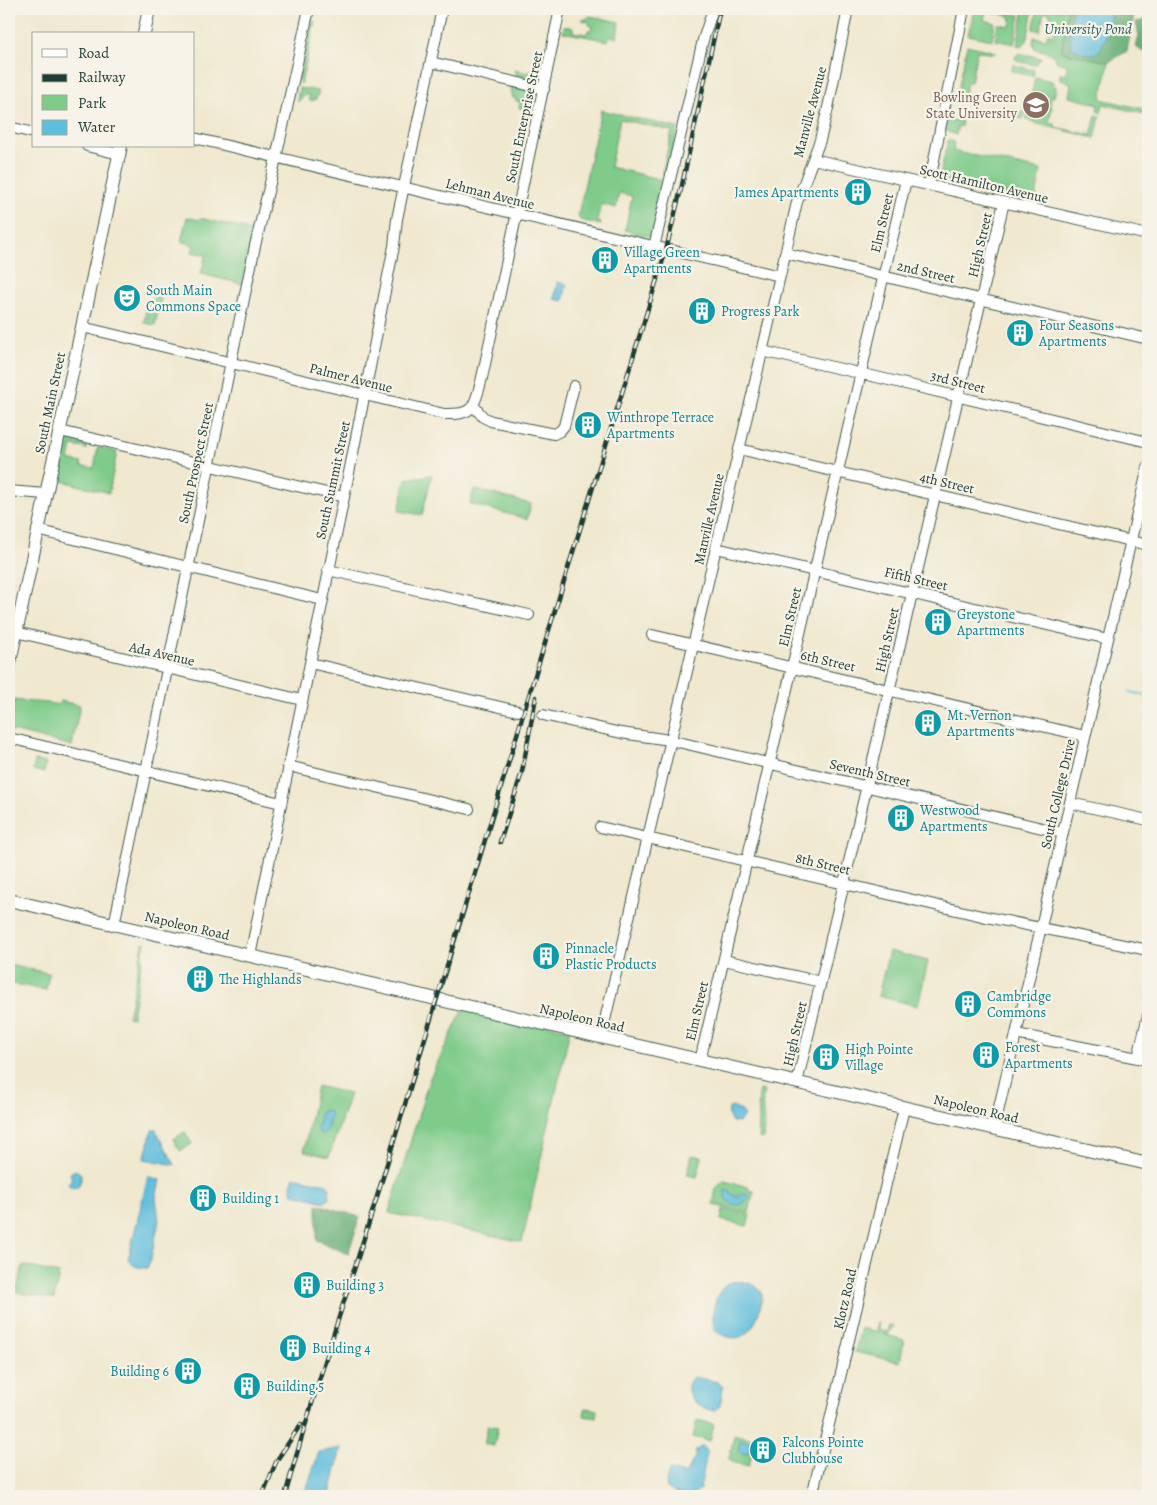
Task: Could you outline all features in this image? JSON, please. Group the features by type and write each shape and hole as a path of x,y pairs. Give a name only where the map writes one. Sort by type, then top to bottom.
{"main road":[{"path":"144,32 149,9"},
{"name":"South Main Street","path":"9,666 120,150"},
{"name":"Napoleon Road","path":"9,900 1148,1164"}],"street":[{"name":"South Prospect Street","path":"114,925 255,246 309,9"},
{"name":"South Summit Street","path":"250,956 344,497 404,188 442,9"},
{"name":"South Enterprise Street","path":"473,405 476,400 518,215 560,9"},
{"path":"654,247 703,40 713,9"},
{"name":"Manville Avenue","path":"601,1038 797,202 813,159 828,108 848,9"},
{"path":"929,185 964,9"},
{"path":"431,62 544,89"},
{"path":"9,127 32,133"},
{"name":"Lehman Avenue","path":"195,138 780,276"},
{"path":"104,148 120,150"},
{"name":"Scott Hamilton Avenue","path":"813,159 1148,235"},
{"name":"Elm Street","path":"700,1060 906,180"},
{"name":"High Street","path":"797,1083 1004,202"},
{"name":"2nd Street","path":"785,253 1148,339"},
{"name":"Palmer Avenue","path":"82,327 444,414 462,412 470,409 473,405"},
{"name":"3rd Street","path":"762,352 861,373 1148,442"},
{"path":"473,405 483,417 491,421 554,434 564,426 574,386"},
{"path":"60,431 344,497"},
{"name":"4th Street","path":"739,449 1148,545"},
{"name":"South College Drive","path":"994,1129 1148,466"},
{"path":"9,491 45,494"},
{"path":"37,530 322,600"},
{"name":"Fifth Street","path":"716,548 1108,639"},
{"path":"328,570 529,616"},
{"name":"Ada Avenue","path":"16,632 302,700"},
{"name":"6th Street","path":"652,634 1085,736"},
{"path":"310,663 518,711"},
{"name":"Seventh Street","path":"543,715 621,733 670,740 1063,832"},
{"path":"9,738 280,803"},
{"path":"288,766 469,809"},
{"path":"1070,803 1148,820"},
{"name":"8th Street","path":"600,826 974,914 1148,950"},
{"path":"724,960 821,982"},
{"path":"1016,1034 1143,1059 1148,1015"},
{"name":"Klotz Road","path":"812,1496 904,1108"}],"green space":[{"path":"974,9 997,10 997,14 986,11 984,20 995,23 992,40 968,35"},
{"path":"1024,9 1033,9 1027,41 1022,46 1017,45"},
{"path":"1038,9 1068,9 1061,52 1109,62 1101,99 1148,110 1148,115 1103,104 1101,113 1097,111 1098,104 1069,97 1071,83 1060,80 1060,74 1066,75 1067,65 1057,62 1048,52 1035,49 1034,37 1046,39 1048,33 1054,35 1055,27 1048,25 1051,14 1044,12 1040,31 1033,29"},
{"path":"1068,9 1073,9 1069,29 1084,53 1096,54 1108,33 1110,9 1135,9 1127,51 1109,62 1061,52"},
{"path":"1001,11 1020,15 1014,44 995,40 998,24 1010,26 1011,17 1001,14"},
{"path":"590,16 619,22 617,38 610,36 608,41 563,32 564,26 573,28 573,32 587,34 592,26 589,25 590,22 582,19"},
{"path":"1148,20 1148,47 1143,52 1136,47 1139,36 1136,22"},
{"path":"312,21 315,22 301,84 298,81"},
{"path":"967,45 996,52 993,54 977,51 971,82 967,82 963,99 956,101"},
{"path":"1019,53 1041,58 1035,65 1017,61 1015,57"},
{"path":"1013,65 1034,70 1033,76 1011,71"},
{"path":"532,69 540,70 537,84 514,79 515,70 528,73"},
{"path":"1035,77 1052,81 1056,88 1054,97 1032,92"},
{"path":"513,85 535,91 531,111 519,108 520,102 513,98 511,88"},
{"path":"299,88 319,91 316,99 309,100 309,94 297,101"},
{"path":"1031,95 1051,99 1050,106 1052,107 1049,122 1055,124 1055,127 1091,135 1096,115 1100,117 1095,138 1026,120"},
{"path":"1007,109 1025,112 1023,119 1018,118 1017,120 1005,117"},
{"path":"601,110 678,128 667,175 662,173 672,131 620,119 610,167 663,180 666,184 652,237 625,230 632,196 619,193 616,208 601,204 597,221 601,225 580,220 578,215"},
{"path":"946,120 962,121 961,127 958,126 956,135 944,130"},
{"path":"948,140 954,142 953,151 1041,170 1035,201 939,179"},
{"path":"187,217 199,220 200,218 254,231 242,284 201,274 206,255 192,252 194,245 181,241"},
{"path":"157,296 161,299 155,325 144,323 146,310 154,297"},
{"path":"67,440 87,445 86,450 85,448 72,446 69,460 82,463 81,466 94,468 98,447 117,452 109,493 58,480"},
{"path":"432,475 422,515 399,511 406,479"},
{"path":"474,489 531,504 527,519 470,504"},
{"path":"15,700 58,705 60,701 80,705 72,746 9,730"},
{"path":"35,761 46,763 44,773 33,770"},
{"path":"145,942 132,1017 129,1018 143,943"},
{"path":"889,951 928,961 918,1006 878,996"},
{"path":"9,965 49,973 46,990 9,983"},
{"path":"465,1006 570,1030 522,1242 389,1213 429,1080"},
{"path":"317,1086 350,1094 329,1157 304,1151"},
{"path":"760,1090 764,1091 764,1132 763,1138 760,1139 758,1136 758,1102"},
{"path":"185,1132 192,1144 180,1151 173,1139"},
{"path":"692,1155 702,1157 697,1177 687,1175"},
{"path":"724,1181 749,1187 748,1190 754,1191 749,1213 713,1205 716,1188"},
{"path":"317,1204 360,1217 348,1254 317,1240"},
{"path":"723,1209 750,1215 747,1226 721,1220"},
{"path":"23,1265 59,1274 54,1299 16,1292"},
{"path":"877,1323 879,1323 878,1330 887,1332 889,1325 894,1326 888,1333 884,1334 904,1340 900,1362 855,1352 861,1328 876,1332"},
{"path":"585,1409 597,1410 596,1418 584,1416"},
{"path":"697,1420 714,1424 710,1441 693,1437"},
{"path":"488,1425 498,1427 494,1446 484,1444"},
{"path":"734,1436 759,1440 755,1440 749,1466 731,1462 729,1459"}],"water":[{"name":"University Pond","path":"1073,9 1110,9 1108,33 1096,54 1084,53 1071,47 1069,29"},
{"path":"557,282 567,284 563,301 554,299"},
{"path":"732,1107 742,1111 744,1115 739,1123 732,1122 728,1115 729,1108"},
{"path":"329,1111 331,1115 327,1131 322,1134 317,1128 321,1112"},
{"path":"152,1130 156,1130 175,1165 144,1159"},
{"path":"76,1170 81,1174 81,1180 78,1187 72,1188 68,1184 72,1178 70,1175 71,1172"},
{"path":"148,1176 160,1180 156,1198 159,1221 151,1259 147,1268 144,1268 134,1265 128,1259"},
{"path":"294,1177 327,1184 330,1188 329,1197 325,1202 293,1194 291,1184"},
{"path":"725,1190 730,1191 730,1194 749,1195 749,1199 740,1205 733,1205 725,1198"},
{"path":"732,1282 750,1283 760,1289 762,1294 759,1312 753,1327 738,1338 731,1338 715,1331 713,1325 713,1311 718,1296 726,1285"},
{"path":"694,1377 718,1382 723,1387 720,1406 716,1410 704,1408 693,1400 689,1394 689,1382"},
{"path":"740,1440 752,1442 747,1454 738,1452"},
{"path":"703,1446 707,1453 700,1489 693,1495 684,1496 667,1488 666,1483 670,1470 685,1474 695,1457 696,1450"},
{"path":"341,1448 330,1495 333,1496 304,1496 319,1452"}],"waterway":[{"path":"1130,692 1148,696"}],"railway":[{"path":"285,1496 666,250 720,9"},
{"path":"500,842 522,772 536,697"},
{"path":"262,1496 277,1460 301,1424"}],"place":[{"name":"Bowling Green State University","path":"1036,105"},
{"name":"James Apartments","path":"858,192"},
{"name":"Village Green Apartments","path":"605,260"},
{"name":"South Main Commons Space","path":"127,298"},
{"name":"Progress Park","path":"702,311"},
{"name":"Four Seasons Apartments","path":"1020,333"},
{"name":"Winthrope Terrace Apartments","path":"588,425"},
{"name":"Greystone Apartments","path":"938,622"},
{"name":"Mt. Vernon Apartments","path":"928,723"},
{"name":"Westwood Apartments","path":"901,818"},
{"name":"Pinnacle Plastic Products","path":"546,956"},
{"name":"The Highlands","path":"200,979"},
{"name":"Cambridge Commons","path":"968,1004"},
{"name":"Forest Apartments","path":"986,1055"},
{"name":"High Pointe Village","path":"826,1057"},
{"name":"Building 1","path":"203,1198"},
{"name":"Building 3","path":"307,1285"},
{"name":"Building 4","path":"293,1348"},
{"name":"Building 6","path":"188,1371"},
{"name":"Building 5","path":"247,1386"},
{"name":"Falcons Pointe Clubhouse","path":"763,1450"}]}
